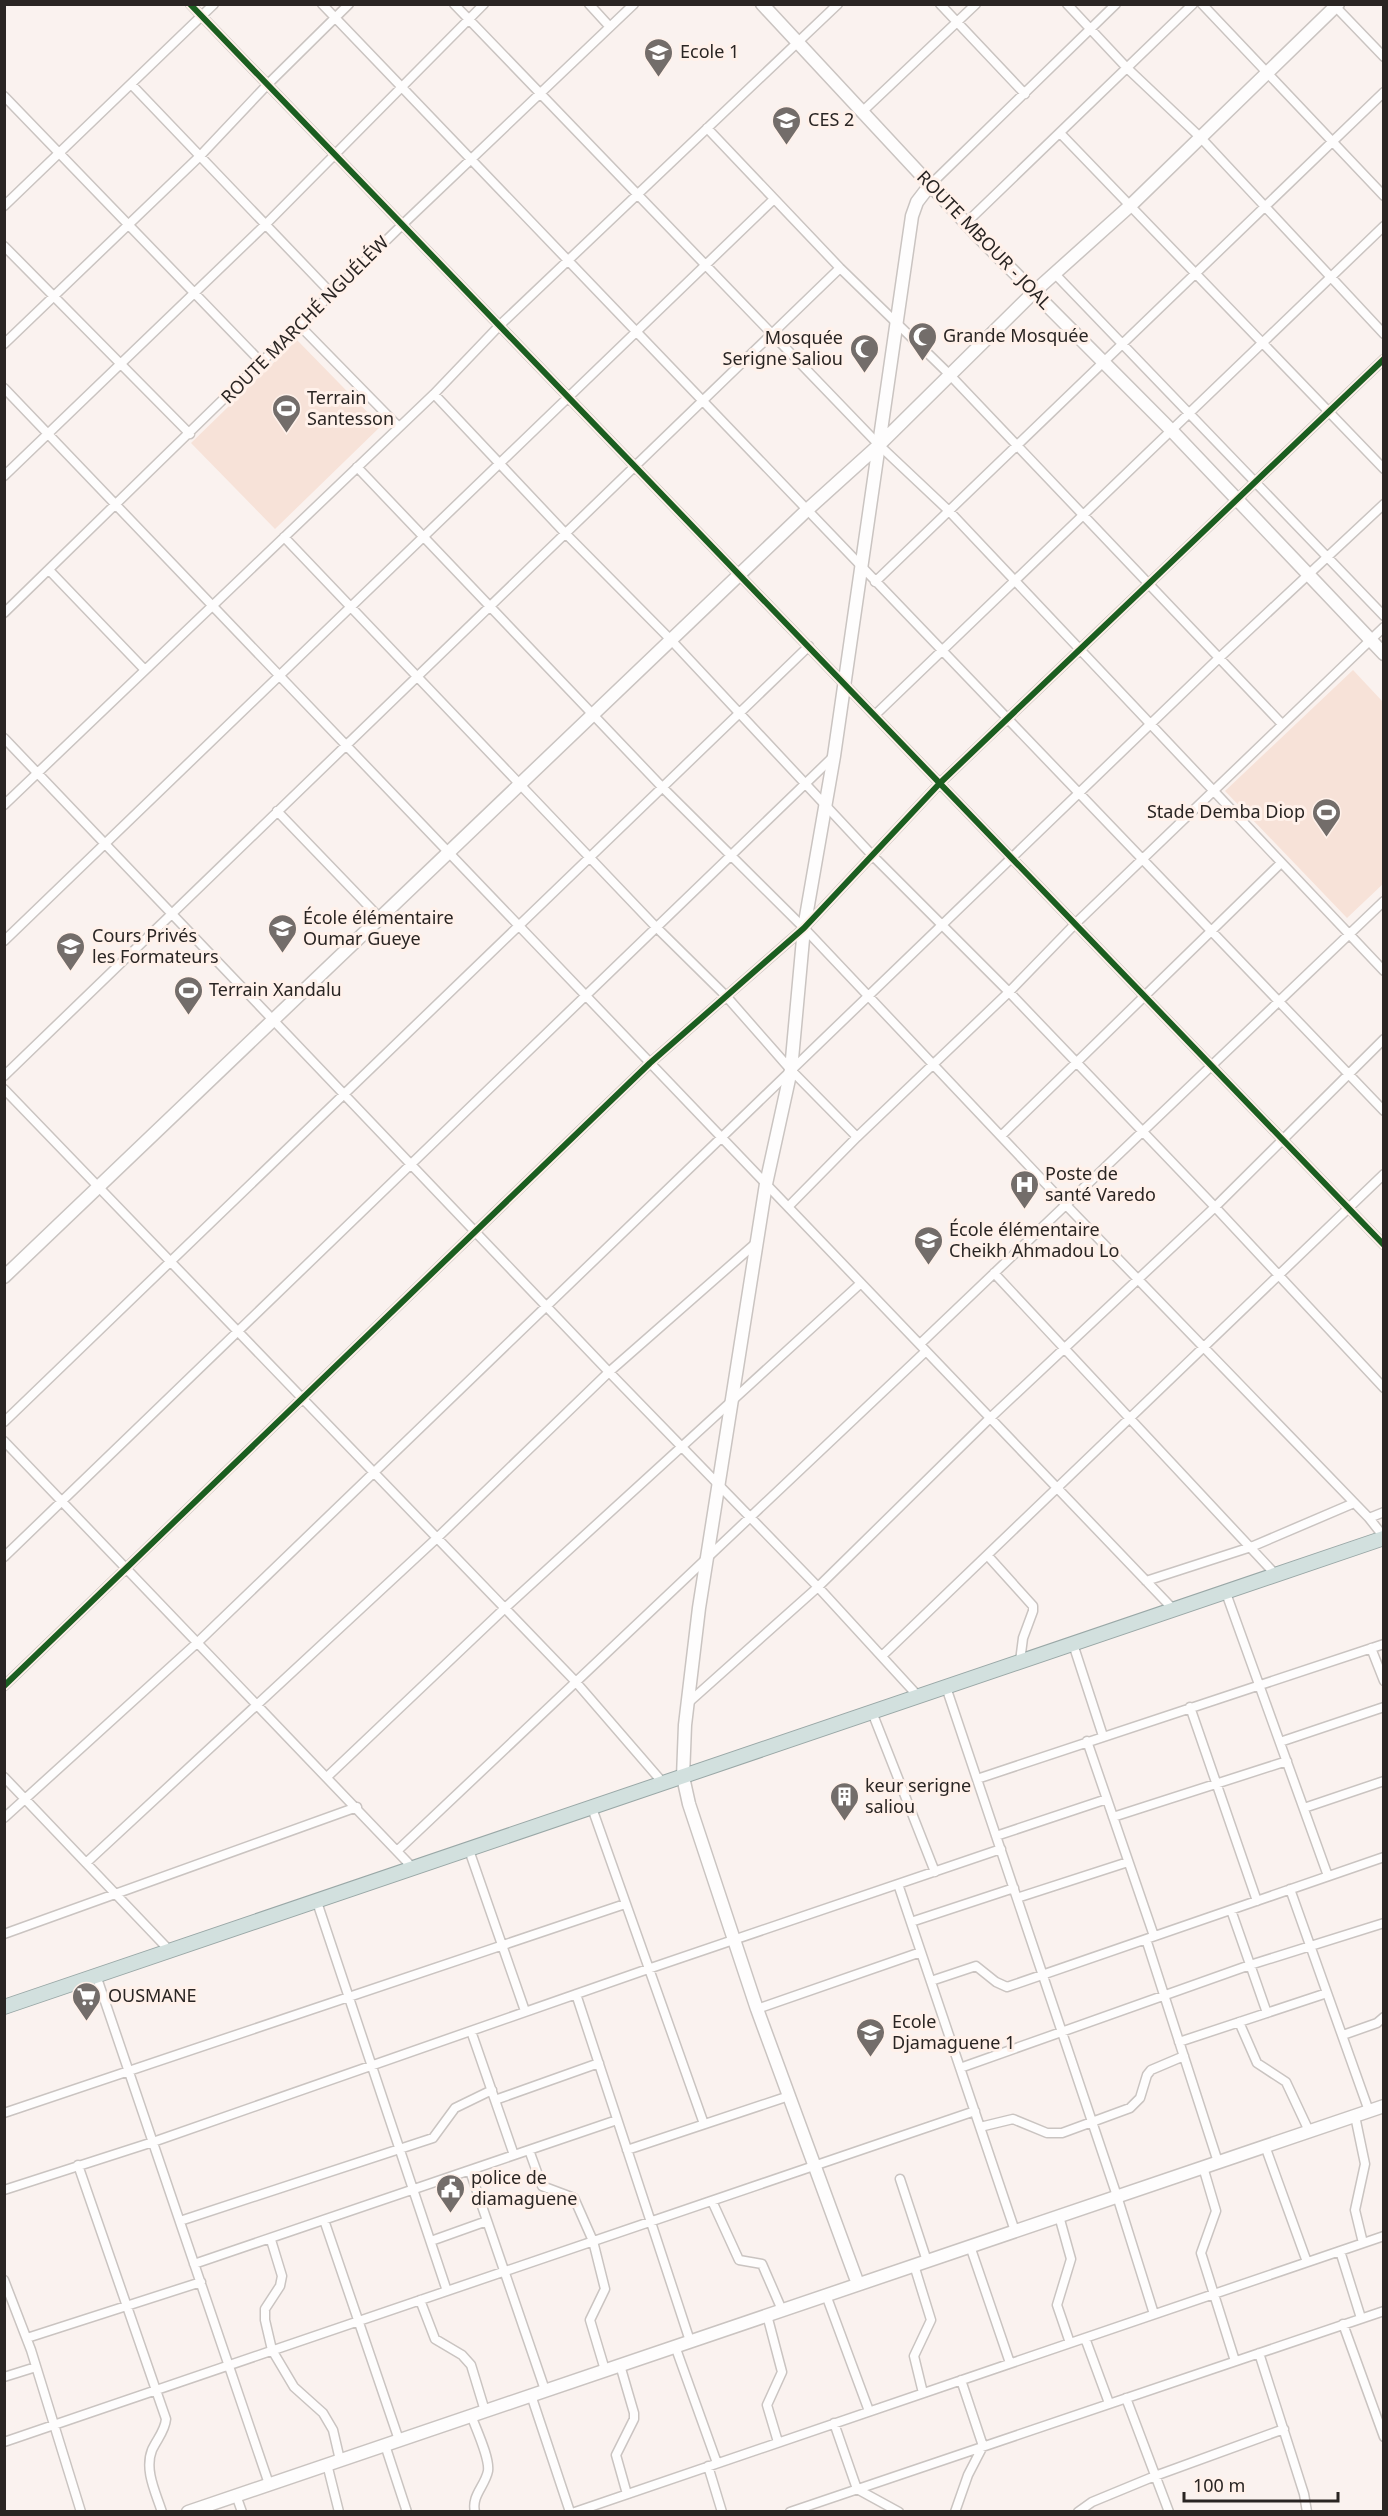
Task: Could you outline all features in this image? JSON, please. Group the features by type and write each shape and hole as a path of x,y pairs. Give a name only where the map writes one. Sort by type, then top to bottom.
{"highway":[{"path":"4,2007 469,1851 1383,1538"}],"main road":[{"name":"ROUTE MBOUR - JOAL","path":"762,4 864,110 966,223 1309,572 1383,654"},
{"path":"4,1277 739,574 879,445 1034,292 1131,205 1336,5"},
{"path":"858,2284 757,2009 689,1804 683,1777 687,1704 705,1562 766,1184 791,1070 804,928 834,756 912,216 917,202 930,185"},
{"path":"188,2511 1383,2106"}],"street":[{"path":"190,4 1076,923 1383,1245"},
{"path":"4,206 214,4"},
{"path":"322,4 1383,1111"},
{"path":"4,344 200,156 267,85 349,4"},
{"path":"454,4 879,445 949,511 1016,580 1215,789 1383,971"},
{"path":"4,476 266,224 484,4"},
{"path":"589,4 610,27"},
{"name":"ROUTE MARCHÉ NGUÉLÉW","path":"4,613 402,225 634,4"},
{"path":"4,805 434,394 500,325 637,193 838,4"},
{"path":"940,4 1024,94"},
{"path":"864,110 976,4"},
{"path":"1067,4 1127,68 1201,138 1331,275 1383,334"},
{"path":"930,185 1116,4"},
{"path":"966,223 1193,4"},
{"path":"1202,4 1383,196"},
{"path":"1336,5 1383,57"},
{"path":"131,84 332,294"},
{"path":"876,582 1383,92"},
{"path":"4,96 262,363"},
{"path":"707,128 840,268 949,374 1282,724"},
{"path":"1060,133 1383,469"},
{"path":"4,941 774,199"},
{"path":"875,715 1383,226"},
{"path":"4,246 189,434"},
{"path":"4,1076 840,268"},
{"path":"1055,273 1383,616"},
{"path":"300,326 399,427"},
{"path":"4,1686 650,1063 804,928 940,783 1383,359"},
{"path":"4,388 1174,1610"},
{"path":"434,394 565,533 806,781 871,854 1010,992 1075,1064 1215,1207 1383,1388"},
{"path":"357,467 662,787 804,928 1065,1204 1369,1518 1383,1538"},
{"path":"4,1818 198,1642 1078,793 1383,504"},
{"path":"284,537 656,926 726,996 791,1070 857,1137"},
{"path":"49,570 146,670"},
{"path":"788,1207 857,1137 1010,992 1076,923 1383,627"},
{"path":"4,1422 809,646"},
{"path":"4,738 609,1372 883,1655 918,1696"},
{"path":"4,1557 834,756"},
{"path":"277,811 380,918"},
{"path":"1001,1136 1281,863"},
{"path":"397,1851 575,1681 751,1518 923,1348 994,1273 1383,901"},
{"path":"687,1704 818,1587 989,1419 1215,1207 1383,1039"},
{"path":"4,1089 575,1681 664,1784"},
{"path":"883,1655 1279,1276 1383,1173"},
{"path":"86,1863 437,1538 609,1372 757,1243"},
{"path":"994,1273 1276,1575"},
{"path":"328,1776 505,1608 731,1405 861,1283"},
{"path":"4,1441 328,1776 413,1868"},
{"path":"1146,1581 1251,1547 1354,1503"},
{"path":"1369,1518 1383,1512"},
{"path":"988,1556 1033,1606 1023,1638 1020,1661"},
{"path":"1226,1593 1329,1876"},
{"path":"1072,1644 1103,1736"},
{"path":"977,1779 1259,1683 1383,1644"},
{"path":"1371,1648 1383,1682"},
{"path":"946,1687 1117,2196 1154,2314"},
{"path":"1190,1707 1257,1901"},
{"path":"1280,1742 1383,1707"},
{"path":"872,1712 935,1872"},
{"path":"1087,1742 1128,1862 1164,1995 1218,2162"},
{"path":"1113,1817 1287,1761"},
{"path":"4,1777 170,1951"},
{"path":"1304,1808 1383,1781"},
{"path":"996,1836 1107,1799"},
{"path":"4,1934 357,1807"},
{"path":"592,1808 704,2124"},
{"path":"4,2190 153,2142 648,1969 1001,1849"},
{"path":"469,1851 525,2012"},
{"path":"931,1981 976,1966 996,1982 1007,1986 1383,1857"},
{"path":"1017,1898 1128,1862"},
{"path":"898,1884 1016,2231"},
{"path":"911,1922 1014,1888"},
{"path":"1290,1889 1369,2111"},
{"path":"316,1902 447,2291"},
{"path":"4,2113 625,1904"},
{"path":"1231,1910 1267,2013"},
{"path":"960,2068 1250,1965 1383,1923"},
{"path":"757,2009 921,1952"},
{"path":"96,1975 269,2484"},
{"path":"576,1994 690,2341"},
{"path":"1179,2042 1328,1994"},
{"path":"1342,2036 1377,2023 1383,2017"},
{"path":"1239,2022 1257,2063 1286,2082 1309,2131"},
{"path":"471,2031 514,2156"},
{"path":"980,2127 1013,2119 1054,2134 1130,2108 1140,2098 1147,2075 1151,2070 1184,2056"},
{"path":"495,2100 599,2064"},
{"path":"180,2221 433,2138 455,2108 492,2090"},
{"path":"627,2150 789,2096"},
{"path":"4,2442 975,2111"},
{"path":"1355,2116 1365,2164 1355,2210 1363,2243"},
{"path":"194,2264 271,2240 617,2120"},
{"path":"1265,2146 1307,2262"},
{"path":"529,2150 542,2186 574,2198 578,2202 593,2241 605,2289 590,2320 604,2370"},
{"path":"78,2165 166,2419 165,2426 152,2450 149,2469 162,2511"},
{"path":"1203,2167 1216,2211 1201,2253 1235,2361"},
{"path":"470,2170 545,2390"},
{"path":"900,2179 927,2261"},
{"path":"712,2200 736,2254 745,2262 762,2264 782,2310"},
{"path":"1059,2216 1071,2259 1057,2305 1070,2343"},
{"path":"324,2220 399,2440"},
{"path":"431,2241 487,2221"},
{"path":"531,2395 578,2511 1383,2236"},
{"path":"271,2240 282,2276 280,2286 265,2309 265,2320 272,2350 294,2387 323,2413 333,2430 340,2460"},
{"path":"970,2246 1010,2363"},
{"path":"1340,2251 1360,2318"},
{"path":"914,2265 931,2320 914,2356 923,2393"},
{"path":"4,2280 27,2338 81,2511"},
{"path":"27,2338 127,2308 201,2282"},
{"path":"826,2295 869,2411"},
{"path":"420,2300 435,2339 462,2355 471,2365 485,2411"},
{"path":"790,2511 1383,2310"},
{"path":"768,2315 782,2367 781,2378 767,2405 778,2442"},
{"path":"1343,2324 1383,2437"},
{"path":"1085,2338 1109,2403"},
{"path":"675,2346 712,2465 722,2511"},
{"path":"1259,2353 1284,2429 1307,2511"},
{"path":"620,2365 634,2413 634,2419 616,2455 627,2494"},
{"path":"4,2377 36,2367"},
{"path":"955,2511 968,2475 983,2446 961,2380"},
{"path":"1126,2398 1169,2511"},
{"path":"471,2415 488,2464 486,2475 474,2499 475,2511"},
{"path":"834,2423 857,2489 899,2511"},
{"path":"1078,2511 1092,2502 1155,2476 1284,2429"},
{"path":"385,2445 407,2511"},
{"path":"327,2464 339,2511"},
{"path":"236,2495 242,2511"}],"shaded area":[{"name":"Terrain Santesson","path":"297,340 381,426 275,529 191,443"},
{"name":"Stade Demba Diop","path":"1353,670 1383,702 1384,883 1347,918 1225,791"}],"cycle path":[{"path":"190,4 1384,1245"},
{"path":"4,1686 650,1063 804,928 940,783 1384,359"}],"place":[{"name":"Ecole 1","path":"659,78"},
{"name":"CES 2","path":"787,146"},
{"name":"Grande Mosquée","path":"922,362"},
{"name":"Mosquée Serigne Saliou","path":"864,374"},
{"name":"Terrain Santesson","path":"286,434"},
{"name":"Stade Demba Diop","path":"1326,838"},
{"name":"École élémentaire Oumar Gueye","path":"282,954"},
{"name":"Cours Privés les Formateurs","path":"71,972"},
{"name":"Terrain Xandalu","path":"188,1016"},
{"name":"Poste de santé Varedo","path":"1024,1210"},
{"name":"École élémentaire Cheikh Ahmadou Lo","path":"928,1266"},
{"name":"keur serigne saliou","path":"844,1822"},
{"name":"OUSMANE","path":"87,2022"},
{"name":"Ecole Djamaguene 1","path":"871,2058"},
{"name":"police de diamaguene","path":"450,2214"}]}
